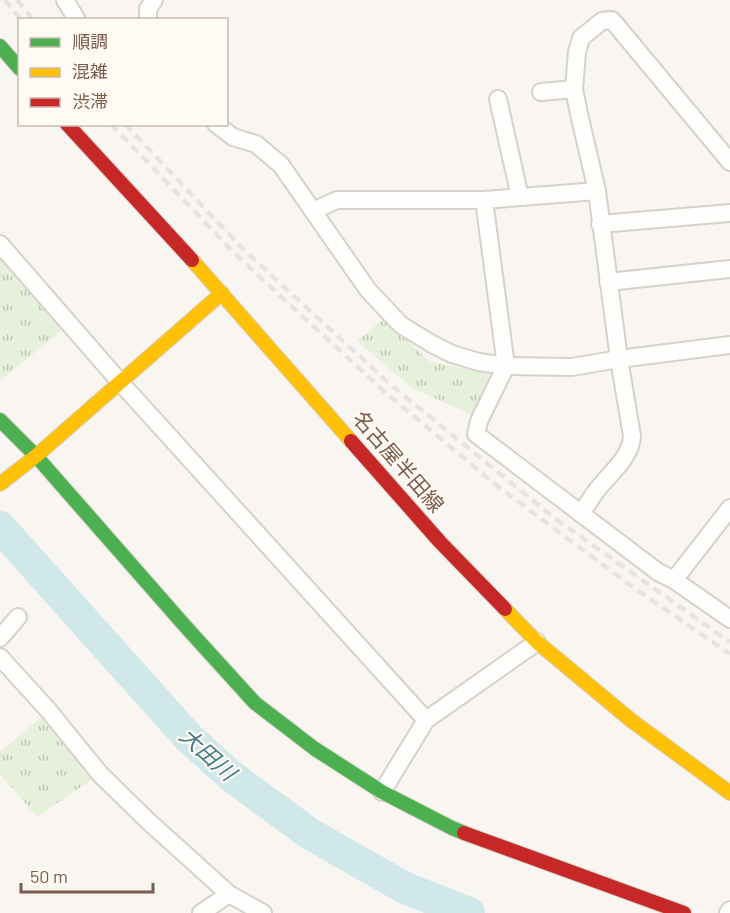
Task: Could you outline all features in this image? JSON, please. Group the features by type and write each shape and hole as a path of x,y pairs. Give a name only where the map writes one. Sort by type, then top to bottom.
{"street":[{"path":"64,0 76,18"},
{"path":"148,18 148,9 154,0"},
{"path":"581,514 596,491 627,455 632,444 632,436 608,282 597,191 574,89 580,38 602,21 612,20 730,162"},
{"path":"0,46 18,67"},
{"path":"541,92 574,89"},
{"path":"498,99 520,197"},
{"name":"名古屋半田線","path":"70,126 222,293 440,542 537,642 632,721 730,793"},
{"path":"219,126 233,137 256,144 281,165 368,290 401,325 452,354 479,362 506,366 572,367 730,345"},
{"path":"313,211 337,200 484,200 597,191"},
{"path":"484,200 506,366 479,421 476,434 658,572 674,580 730,618"},
{"path":"600,224 730,213"},
{"path":"0,244 120,382 426,720"},
{"path":"608,282 730,269"},
{"path":"0,484 36,456 222,293"},
{"path":"0,420 36,456 255,703 315,750 382,792 452,828 684,913"},
{"path":"674,580 730,507"},
{"path":"0,638 18,617"},
{"path":"382,792 426,720 537,642"},
{"path":"0,657 49,711 100,774 229,894 263,913"},
{"path":"201,913 229,894"}],"green space":[{"path":"0,258 63,329 0,381"},
{"path":"385,318 429,361 497,376 473,415 412,388 357,341"},
{"path":"49,711 100,774 37,817 0,774 0,752"}],"waterway":[{"name":"大田川","path":"0,527 188,737 231,776 310,834 405,888 469,913"}],"railway":[{"path":"5,0 19,18"},
{"path":"17,0 31,18"},
{"path":"113,126 238,257 386,393 496,485 627,583 730,654"},
{"path":"127,126 244,250 392,386 557,520 730,642"}],"traffic: fast":[{"path":"0,46 18,67"},
{"path":"0,420 36,456 255,703 315,749 382,792 464,833"}],"traffic: slow":[{"path":"192,260 351,441"},
{"path":"0,484 36,456 222,293"},
{"path":"505,609 537,642 632,721 730,793"}],"traffic: jam":[{"path":"69,126 192,260"},
{"path":"351,441 440,542 505,609"},
{"path":"464,833 684,913"}]}
